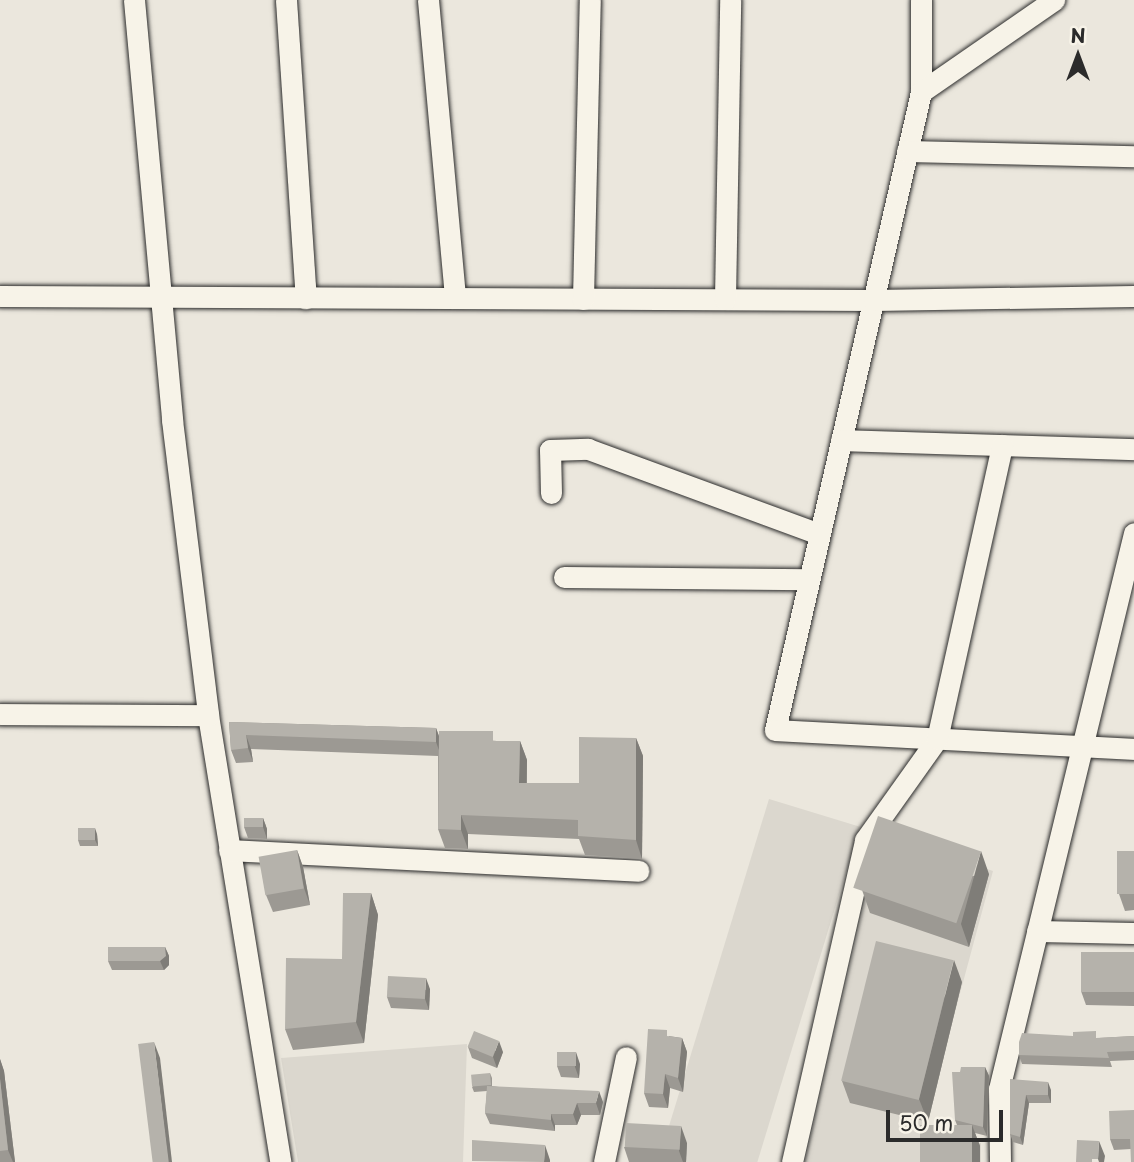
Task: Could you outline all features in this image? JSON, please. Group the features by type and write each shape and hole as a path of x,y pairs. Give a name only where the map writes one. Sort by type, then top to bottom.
{"street":[{"path":"134,0 164,297 172,420 208,715 280,1162"},
{"path":"286,0 306,298"},
{"path":"428,0 455,298"},
{"path":"583,299 590,0"},
{"path":"725,299 730,0"},
{"path":"920,0 921,92 775,730 1134,749"},
{"path":"921,92 1054,0"},
{"path":"908,151 1134,156"},
{"path":"0,296 874,300 1134,296"},
{"path":"841,440 1134,449"},
{"path":"792,1162 865,840 937,739 1002,445"},
{"path":"551,493 551,450 588,449 819,534"},
{"path":"1000,1162 999,1089 1082,747 1128,578 1134,533"},
{"path":"564,577 809,579"},
{"path":"0,714 208,715"},
{"path":"229,850 638,871"},
{"path":"1037,932 1134,933"},
{"path":"604,1162 626,1057"}],"shaded area":[{"path":"769,799 860,827 757,1162 681,1162 660,1156"},
{"path":"881,833 993,871 920,1142 981,1143 981,1162 805,1162"},
{"path":"467,1044 463,1162 298,1162 281,1058"}],"building":[{"path":"229,722 436,728 436,742 246,735 248,748 231,750"},
{"path":"439,731 493,731 493,741 520,741 519,783 579,783 579,737 636,738 636,840 578,836 578,820 461,815 461,830 438,829"},
{"path":"878,816 981,851 956,923 853,888"},
{"path":"244,818 263,818 263,827 244,827"},
{"path":"78,828 95,828 95,840 78,840"},
{"path":"297,850 304,888 265,895 259,857"},
{"path":"1117,851 1134,851 1134,894 1117,894"},
{"path":"343,893 371,893 356,1022 285,1029 286,958 342,959"},
{"path":"876,941 954,960 919,1100 841,1081"},
{"path":"108,947 165,947 166,956 160,961 108,961"},
{"path":"1081,952 1134,952 1134,992 1081,992"},
{"path":"388,976 426,978 425,999 387,997"},
{"path":"648,1029 667,1030 667,1036 682,1038 678,1078 665,1074 663,1094 644,1093"},
{"path":"474,1031 499,1041 493,1057 468,1047"},
{"path":"1096,1031 1096,1038 1134,1036 1134,1051 1107,1052 1109,1058 1019,1055 1022,1033 1073,1036 1073,1032"},
{"path":"154,1042 169,1162 153,1162 138,1044"},
{"path":"557,1052 576,1052 576,1066 557,1066"},
{"path":"961,1067 985,1067 983,1127 955,1120 952,1072 960,1072"},
{"path":"490,1073 491,1085 472,1087 471,1075"},
{"path":"0,1079 8,1150 0,1151"},
{"path":"1010,1079 1048,1082 1048,1095 1026,1095 1020,1137 1010,1134"},
{"path":"487,1086 599,1091 596,1103 577,1103 573,1114 551,1114 551,1120 485,1113"},
{"path":"1134,1110 1134,1162 1131,1162 1130,1139 1110,1139 1109,1111"},
{"path":"626,1123 681,1126 680,1150 625,1147"},
{"path":"920,1125 972,1125 972,1162 920,1162"},
{"path":"472,1140 545,1145 544,1162 472,1161"},
{"path":"1077,1140 1099,1141 1098,1159 1092,1159 1092,1162 1076,1162"}]}
